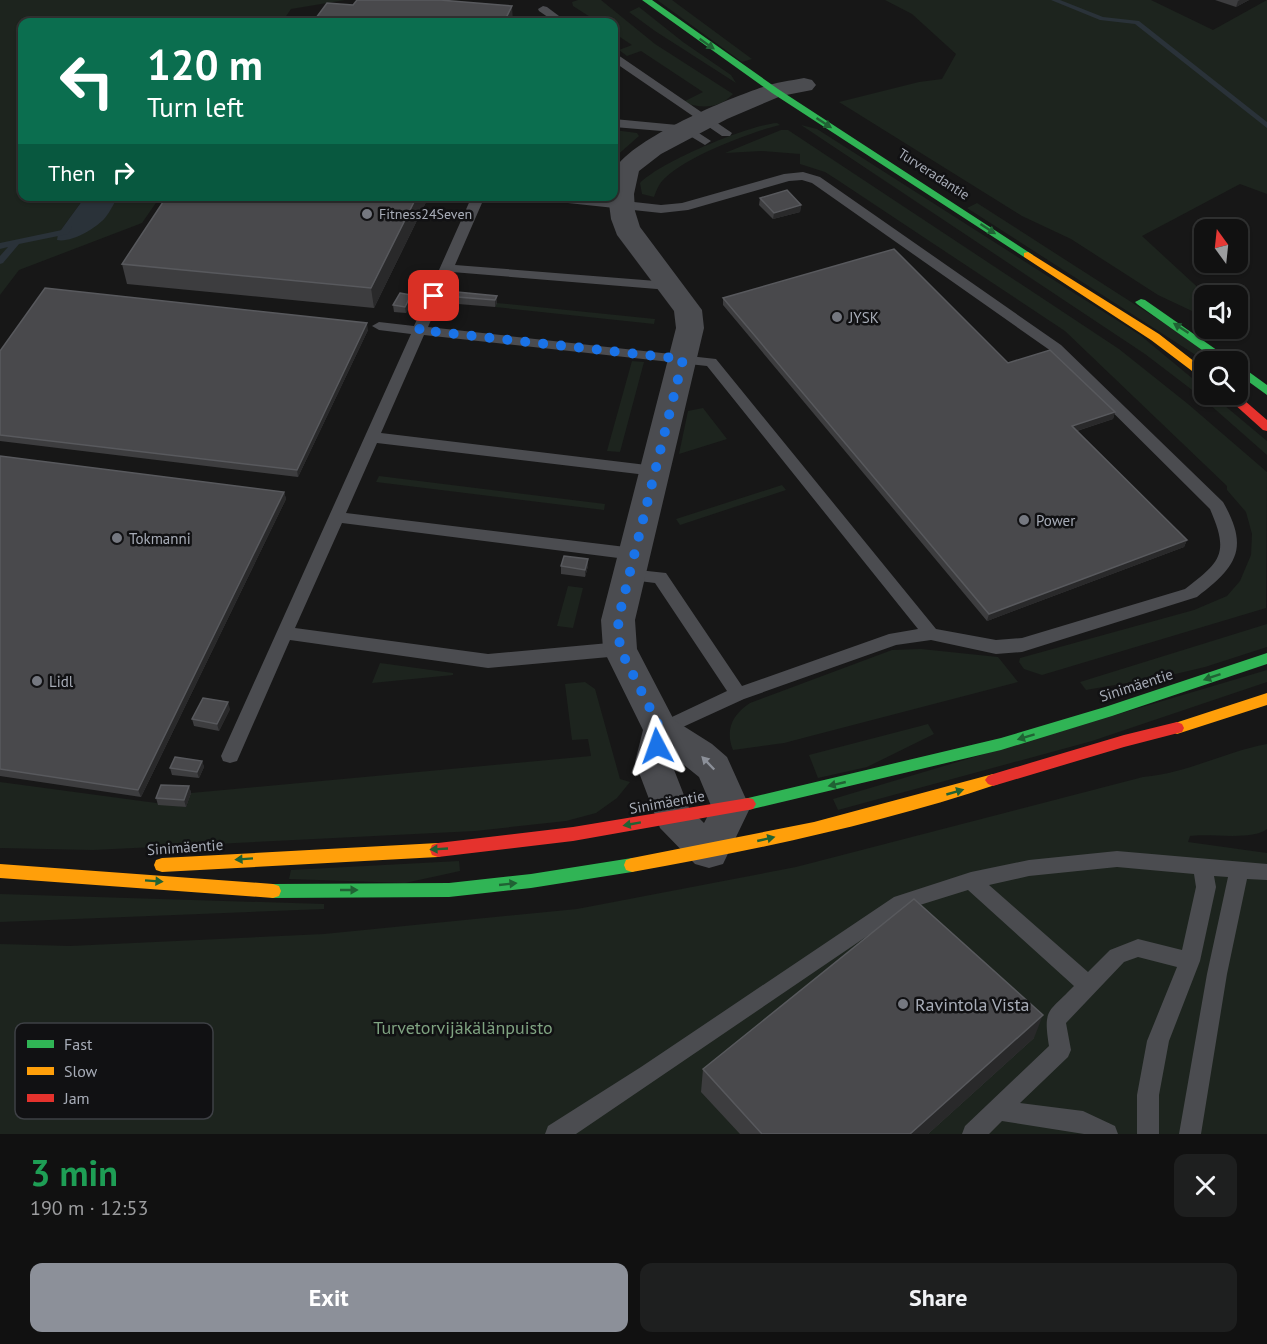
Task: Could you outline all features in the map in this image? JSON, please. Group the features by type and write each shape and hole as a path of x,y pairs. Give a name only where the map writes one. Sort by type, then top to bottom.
{"main road":[{"name":"Turveradantie","path":"646,0 794,88 1155,337 1194,366"},
{"path":"1127,294 1213,351"},
{"path":"1248,376 1267,385"},
{"path":"1248,377 1267,391"},
{"path":"1242,405 1267,427"},
{"name":"Sinimäentie","path":"54,873 450,849 573,834 731,808 1001,744 1107,712 1267,658"},
{"name":"Sinimäentie","path":"0,871 54,873 280,891 449,890 612,870 709,852 924,801 1124,741 1193,724 1267,699"}],"street":[{"path":"706,131 768,117 794,88"},
{"path":"661,730 652,762 673,818 709,852 731,808 714,768 699,754 661,730 620,649 618,620 690,328 688,310 630,235 623,221 621,195 649,166 706,131 750,100 794,88"}],"lane":[{"path":"543,9 555,18"},
{"path":"618,60 665,93 706,131"},
{"path":"618,123 706,131"},
{"path":"618,195 661,209 683,207 788,177 816,180 1056,348 1217,506 1229,534 1228,558 1212,577 1191,593 1022,645 996,647 931,634 895,639 738,694 661,730"},
{"path":"230,756 477,201"},
{"path":"447,268 669,286"},
{"path":"379,326 711,362 931,634"},
{"path":"371,437 655,471"},
{"path":"336,517 632,565 660,577 738,694"},
{"path":"284,633 488,661 620,649"},
{"path":"556,1134 649,1074 901,903 971,880 1029,868 1117,859 1267,872"},
{"path":"1148,1134 1148,1095 1158,1041 1190,961 1206,887 1203,867"},
{"path":"1190,1134 1217,974 1239,870"},
{"path":"971,880 996,905 1083,981"},
{"path":"973,1134 1060,1050 1055,1020 1118,956 1138,948 1190,961"},
{"path":"999,1110 1046,1119 1083,1122 1107,1134"}],"green space":[{"path":"0,0 345,0 291,9 285,18 18,18 18,201 82,201 58,234 104,219 115,201 157,201 142,223 19,270 0,295"},
{"path":"601,0 655,44 733,94 722,103 710,106 696,106 683,102 703,92 641,51 627,56 619,50 632,45 618,36 618,18 592,18 573,6 572,2"},
{"path":"657,0 672,0 752,59 742,62"},
{"path":"885,0 1151,0 1213,30 1267,0 1267,194 1240,184 1142,236 1195,285 1194,311 1158,295 1071,239 1022,216 839,102 919,82 942,79 956,54 912,14"},
{"path":"639,7 683,42 731,75 736,83 629,12"},
{"path":"777,123 780,125 752,133 700,155 685,164 662,181 654,197 642,194 640,183 650,174 684,155 746,130"},
{"path":"801,125 817,129 1140,335 1194,380 1194,391 1145,354"},
{"path":"781,130 788,130 1119,349 1188,404 1267,472 1266,608 1042,675 1024,669 1019,662 1020,658 1194,610 1227,596 1240,581 1251,555 1252,534 1246,512 1227,490 1227,486 1065,331 825,172 800,164 800,154 761,151 725,153"},
{"path":"618,131 637,133 639,136 618,154 620,138"},
{"path":"977,203 1207,351 1194,351 1194,354 967,208"},
{"path":"497,303 655,319 654,324 495,307"},
{"path":"632,361 644,362 620,452 607,451"},
{"path":"1210,405 1224,405 1267,441 1267,455"},
{"path":"703,408 727,439 679,454 688,411"},
{"path":"379,476 605,504 604,510 376,482"},
{"path":"782,485 786,490 680,525 676,519"},
{"path":"568,586 583,588 573,628 557,626"},
{"path":"1267,624 1267,647 1205,667 1086,690 1080,682"},
{"path":"921,649 998,657 1018,682 784,743 733,750 730,736 732,724 739,713 750,703 892,650"},
{"path":"380,663 453,673 453,675 372,683"},
{"path":"1267,670 1267,682 1092,741 838,810 833,799"},
{"path":"585,682 595,689 620,779 630,782 617,798 596,813 566,821 475,831 93,850 0,848 0,782 186,807 191,793 591,756 588,739 572,740 565,684"},
{"path":"928,724 934,734 867,767 818,778 809,755"},
{"name":"Turvetorvijäkälänpuisto","path":"1267,744 1267,829 1260,833 1241,836 1190,836 1188,842 1267,853 1267,1134 0,1134 0,944 70,946 324,934 577,909 796,867 1143,777 1191,767"},
{"path":"459,861 460,871 405,883 289,879 291,870"},
{"path":"0,894 324,904 324,909 0,922"}],"shaded area":[{"path":"82,201 116,201 105,218 82,234 69,239 57,240 58,234"}],"building":[{"path":"357,0 440,0 512,6 506,18 316,18 327,3 353,5"},
{"path":"787,190 801,205 774,213 760,198"},
{"path":"164,201 414,201 371,288 122,264"},
{"path":"894,249 1008,363 1050,350 1115,412 1072,426 1187,540 989,614 723,298"},
{"path":"45,288 367,323 297,470 0,435 0,351"},
{"path":"447,291 497,296 495,300 445,296"},
{"path":"400,293 411,295 405,307 393,305"},
{"path":"0,456 284,492 138,790 0,769"},
{"path":"564,556 588,559 585,570 561,566"},
{"path":"203,698 228,702 217,724 192,719"},
{"path":"175,757 202,761 197,772 170,768"},
{"path":"161,785 189,786 184,800 156,798"},
{"name":"Ravintola Vista","path":"914,899 1043,1015 910,1134 762,1134 703,1069"}],"waterway":[{"path":"1054,0 1102,19 1137,22 1267,126"},
{"path":"0,246 65,232 68,228"},
{"path":"0,261 16,243"}],"traffic: fast":[{"path":"646,0 775,91 1028,255"},
{"path":"1141,302 1212,351"},
{"path":"1248,376 1267,391"},
{"path":"748,804 1001,744 1107,712 1267,658"},
{"path":"273,891 449,890 531,881 632,865"}],"traffic: slow":[{"path":"1028,255 1155,337 1194,366"},
{"path":"1177,728 1267,699"},
{"path":"632,865 814,828 904,806 993,780"},
{"path":"162,865 438,850"},
{"path":"0,871 273,891"}],"traffic: jam":[{"path":"1242,405 1267,427"},
{"path":"993,780 1124,741 1177,728"},
{"path":"438,850 573,834 748,804"}],"place":[{"name":"Fitness24Seven","path":"367,214"},
{"name":"JYSK","path":"837,317"},
{"name":"Power","path":"1024,520"},
{"name":"Tokmanni","path":"117,538"},
{"name":"Lidl","path":"37,681"},
{"name":"Ravintola Vista","path":"903,1004"}],"route":[{"path":"434,296 419,330 683,359 618,620 620,649 661,730 657,746"}]}
